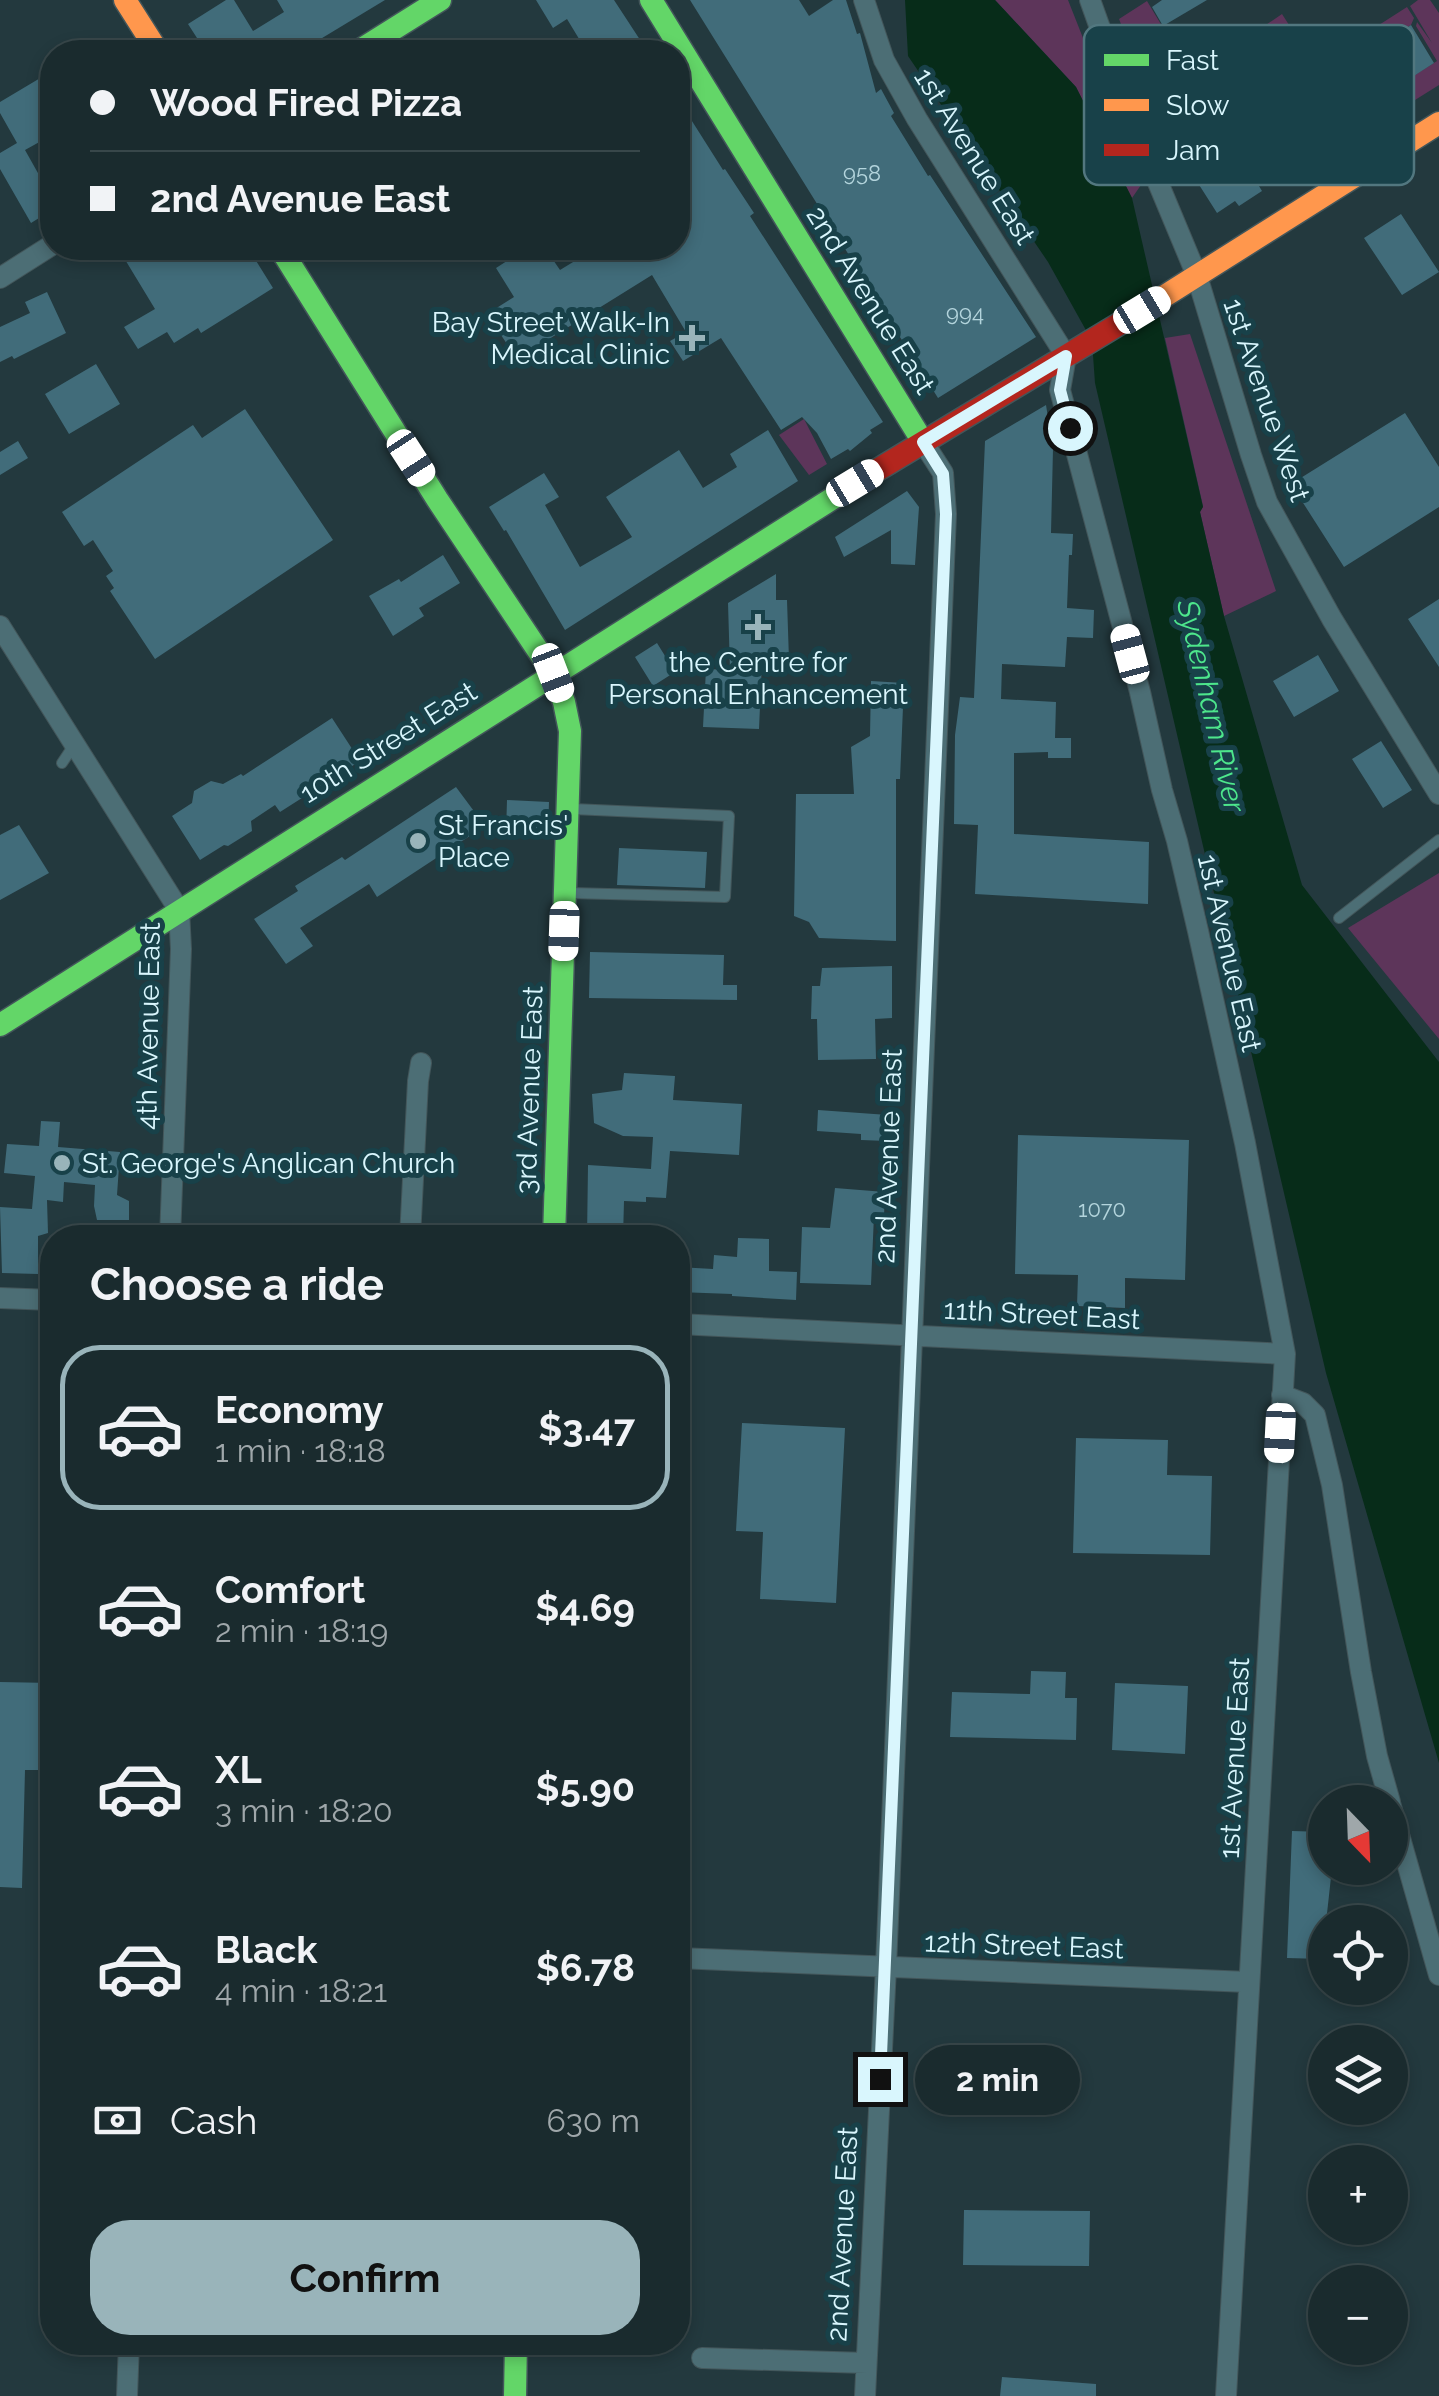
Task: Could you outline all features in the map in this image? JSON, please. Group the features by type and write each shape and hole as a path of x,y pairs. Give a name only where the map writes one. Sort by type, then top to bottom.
{"main road":[{"path":"124,0 150,40"},
{"path":"376,40 440,0"},
{"name":"2nd Avenue East","path":"652,0 677,40"},
{"name":"2nd Avenue East","path":"690,62 923,442"},
{"name":"10th Street East","path":"1414,139 1439,123"},
{"name":"10th Street East","path":"0,1025 553,673 1341,185"},
{"name":"3rd Avenue East","path":"288,260 420,472 553,673 564,702 570,731 554,1225"},
{"path":"515,2396 516,2355"}],"street":[{"name":"1st Avenue East","path":"864,0 884,60 917,119 1066,356 1060,390 1190,895 1285,1354 1226,2396"},
{"name":"1st Avenue West","path":"1090,0 1099,25"},
{"name":"1st Avenue West","path":"1159,185 1197,276 1268,502 1332,619 1439,794"},
{"path":"0,278 40,253"},
{"name":"2nd Avenue East","path":"864,2396 886,1967 946,514 943,474 923,442"},
{"name":"4th Avenue East","path":"0,626 179,910 181,948 170,1225"},
{"path":"411,1225 421,1063"},
{"path":"0,1298 40,1300"},
{"name":"11th Street East","path":"690,1325 1285,1354"},
{"path":"1282,1396 1304,1403 1315,1415 1332,1484 1370,1723 1386,1785"},
{"path":"1408,1866 1439,1975"},
{"name":"12th Street East","path":"690,1959 1248,1982"},
{"path":"127,2396 129,2355"},
{"path":"702,2358 866,2363"}],"lane":[{"path":"62,763 74,744"},
{"path":"565,893 725,897 729,816 568,809"},
{"path":"1338,918 1439,840"}],"shaded area":[{"path":"995,0 1068,0 1084,41 1084,103 1076,87"},
{"path":"1418,0 1430,0 1439,13 1439,85 1414,101 1414,76 1437,61 1417,22 1432,43 1410,6"},
{"path":"1147,1 1161,25 1121,25 1119,19"},
{"path":"1407,7 1414,18 1411,25 1379,25"},
{"path":"1282,14 1289,25 1266,25"},
{"path":"1125,185 1141,185 1132,198"},
{"path":"1190,334 1276,591 1224,616 1165,338"},
{"path":"804,419 827,464 809,475 779,435"},
{"path":"1439,873 1439,1039 1348,928"}],"water":[{"name":"Sydenham River","path":"905,0 995,0 1076,87 1084,103 1084,185 1125,185 1132,198 1224,616 1302,885 1439,1062 1439,1763 1326,1373 1095,383 1092,341 1048,262 908,56"}],"building":[{"path":"226,0 234,0 253,31 284,12 277,0 385,0 319,40 198,40 188,24"},
{"path":"536,0 614,0 640,40 580,40 567,19 553,28"},
{"path":"690,0 799,0 809,16 833,0 846,0 857,34 860,33 876,93 881,89 894,113 891,116 928,176 1036,337 938,398"},
{"path":"1162,0 1207,0 1165,25 1152,7"},
{"path":"1414,30 1434,63 1414,76"},
{"path":"40,78 40,142 25,150 40,177 40,217 31,223 0,169 0,153 17,143 0,113 0,102"},
{"path":"690,118 754,213 750,216 883,422 850,451 831,459 817,433 802,417 781,430 721,338 683,361 670,341 686,332 652,275 517,359 487,314 514,297 496,268 508,260 553,260 560,270 576,260 690,260"},
{"path":"1199,185 1258,185 1262,191 1239,206 1235,201 1217,213"},
{"path":"1401,214 1439,272 1402,295 1364,238"},
{"path":"125,260 256,260 273,288 201,333 198,328 174,343 167,332 138,349 124,327 155,309"},
{"path":"47,292 66,333 0,362 0,327 30,313 25,302"},
{"path":"96,364 120,404 69,434 45,394"},
{"path":"1046,405 1053,449 1051,533 1073,534 1067,608 1094,610 1093,638 1067,637 1065,667 1002,664 1001,699 1056,702 1055,738 1071,738 1071,758 1048,758 1048,752 1014,753 1014,834 1149,842 1148,904 975,894 978,825 954,824 955,735 960,697 974,698 985,441"},
{"path":"245,409 333,540 155,659 110,591 114,588 106,576 113,571 93,540 84,546 62,512 193,425 202,438"},
{"path":"1405,413 1439,467 1439,507 1344,567 1291,484"},
{"path":"768,430 798,481 565,630 489,507 544,473 559,497 545,505 580,567 632,537 606,497 679,450 703,488 737,467 730,454"},
{"path":"18,441 28,458 0,475 0,452"},
{"path":"907,491 919,507 915,565 891,564 891,530 844,557 835,537"},
{"path":"443,555 460,583 419,608 424,616 393,636 369,596 399,579 401,582"},
{"path":"776,574 776,600 787,600 789,660 762,661 759,729 703,727 706,669 730,670 728,603"},
{"path":"1439,599 1439,667 1408,619"},
{"path":"657,643 675,672 653,686 635,657"},
{"path":"1318,655 1339,691 1294,717 1273,681"},
{"path":"871,681 904,683 900,779 896,779 896,941 819,938 809,922 794,916 796,794 854,794 851,747 870,736"},
{"path":"332,718 360,761 280,812 275,805 251,821 252,831 200,860 172,816 192,803 194,791 211,781 223,784 243,776"},
{"path":"1381,741 1412,790 1383,808 1352,759"},
{"path":"456,787 485,826 377,897 369,884 300,928 313,946 286,964 254,919 298,891 295,886 342,857 345,860"},
{"path":"507,800 549,802 548,834 506,833"},
{"path":"19,825 49,873 0,900 0,835"},
{"path":"619,848 707,852 705,888 617,885"},
{"path":"590,952 724,955 723,985 737,985 737,1000 589,998"},
{"path":"892,966 892,1018 875,1019 876,1059 818,1060 817,1019 811,1019 812,986 820,986 822,968"},
{"path":"624,1073 675,1076 673,1100 742,1104 739,1155 670,1151 666,1198 624,1201 623,1225 587,1225 588,1165 651,1169 653,1137 623,1136 594,1123 592,1094 622,1090"},
{"path":"818,1110 888,1115 887,1141 861,1140 861,1134 817,1131"},
{"name":"St. George's Anglican Church","path":"41,1121 60,1122 58,1147 120,1152 117,1195 129,1201 129,1220 97,1220 95,1185 64,1182 63,1202 47,1200 48,1225 40,1225 38,1236 38,1274 2,1273 0,1207 32,1209 35,1176 4,1173 7,1144 39,1146"},
{"path":"1018,1135 1189,1140 1185,1280 1125,1278 1125,1308 1077,1306 1078,1275 1015,1274"},
{"path":"835,1188 885,1192 884,1216 874,1215 871,1285 800,1283 802,1227 830,1228"},
{"path":"738,1238 769,1239 769,1271 797,1272 796,1300 690,1292 690,1268 713,1269 714,1255 737,1257"},
{"path":"742,1423 845,1428 836,1603 760,1599 763,1532 736,1531"},
{"path":"1076,1438 1168,1440 1167,1475 1212,1476 1210,1555 1073,1553"},
{"path":"1031,1671 1066,1672 1065,1698 1077,1698 1076,1740 950,1737 952,1692 1030,1694"},
{"path":"0,1682 40,1683 40,1770 25,1770 22,1888 0,1887"},
{"path":"1115,1683 1188,1686 1185,1754 1112,1750"},
{"path":"1292,1831 1308,1831 1308,1885 1330,1885 1328,1905 1308,1905 1308,1959 1287,1958"},
{"path":"964,2210 1090,2211 1089,2266 963,2265"},
{"path":"1002,2377 1096,2384 1096,2396 1000,2396"}],"traffic: fast":[{"path":"376,40 440,0"},
{"path":"651,0 676,40"},
{"path":"690,63 923,442"},
{"path":"288,260 437,499 553,673 564,702 570,731 554,1225"},
{"path":"0,1025 879,469"},
{"path":"515,2396 516,2355"}],"traffic: slow":[{"path":"125,0 150,40"},
{"path":"1414,139 1439,123"},
{"path":"1144,309 1341,185"}],"traffic: jam":[{"path":"879,469 1144,309"}],"place":[{"name":"Bay Street Walk-In Medical Clinic","path":"692,338"},
{"name":"the Centre for Personal Enhancement","path":"758,627"},
{"name":"St Francis' Place","path":"418,841"},
{"name":"St. George's Anglican Church","path":"62,1163"}],"route":[{"path":"880,2079 946,514 943,474 923,442 1066,356 1060,390 1070,428"}]}
